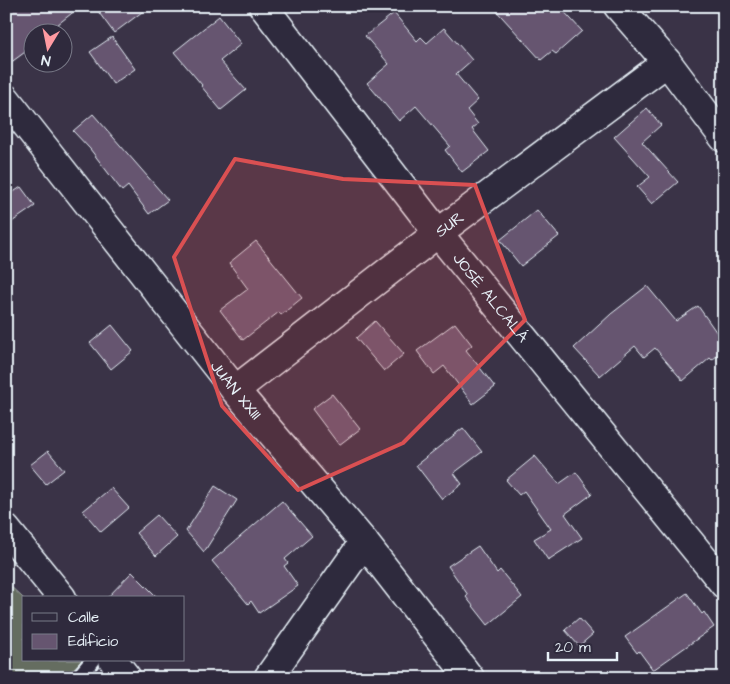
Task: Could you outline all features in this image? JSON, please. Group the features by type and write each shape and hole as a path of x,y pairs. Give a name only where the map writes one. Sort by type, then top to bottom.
{"street":[{"name":"JOSÉ ALCALÁ","path":"263,6 438,233 724,584"},
{"path":"618,6 667,62 724,138"},
{"name":"SUR","path":"235,390 438,233 667,62"},
{"name":"JUAN XXIII","path":"6,99 235,390 364,542 470,678"},
{"path":"6,529 60,596"},
{"path":"268,678 364,542"},
{"path":"115,662 127,678"}],"lane":[{"path":"78,678 91,662"}],"highlighted area":[{"path":"235,159 343,179 475,185 525,320 403,443 298,490 222,406 174,257"}],"green space":[{"path":"6,582 22,597 22,662 80,662 64,678 6,678"}],"building":[{"path":"6,6 81,6 61,22 22,22 22,54 6,66"},
{"path":"94,6 150,6 114,33"},
{"path":"492,6 559,6 582,31 556,54 552,51 541,60"},
{"path":"394,13 417,41 421,37 427,43 444,28 472,60 456,74 478,100 467,110 478,124 472,129 489,151 462,172 445,150 450,146 416,106 399,121 367,83 389,64 365,36"},
{"path":"219,16 241,44 220,61 246,90 221,110 174,52"},
{"path":"112,37 135,69 113,84 90,52"},
{"path":"647,108 661,125 642,142 678,182 652,204 637,187 650,177 614,137"},
{"path":"93,114 168,200 149,214 128,186 122,191 90,149 73,131"},
{"path":"21,187 35,206 6,226 6,197"},
{"path":"537,210 559,236 521,266 500,240"},
{"path":"256,241 302,298 281,315 279,312 243,340 220,310 248,289 229,263"},
{"path":"647,286 676,321 698,306 724,343 724,350 712,360 710,358 683,381 655,348 644,357 635,346 600,376 574,348 611,314"},
{"path":"375,321 404,354 384,371 356,338"},
{"path":"455,323 472,345 466,350 495,387 473,404 444,366 434,374 417,351"},
{"path":"112,325 133,351 111,369 90,343"},
{"path":"332,394 360,429 339,445 312,409"},
{"path":"463,428 482,452 454,473 462,484 442,499 416,465"},
{"path":"48,451 64,470 46,484 30,465"},
{"path":"535,456 559,484 576,472 592,494 565,514 582,538 548,560 534,539 551,529 524,491 519,495 506,480"},
{"path":"215,486 237,500 204,552 186,531"},
{"path":"111,488 129,508 101,532 83,511"},
{"path":"282,501 312,536 285,559 288,563 284,566 298,586 259,613 251,601 248,604 212,561"},
{"path":"157,515 177,537 156,556 136,533"},
{"path":"478,546 497,573 500,570 522,597 488,625 466,597 468,595 448,566"},
{"path":"132,572 156,596 109,596"},
{"path":"687,593 714,627 653,670 639,651 637,653 625,637"},
{"path":"579,618 593,634 579,646 565,630"}]}
